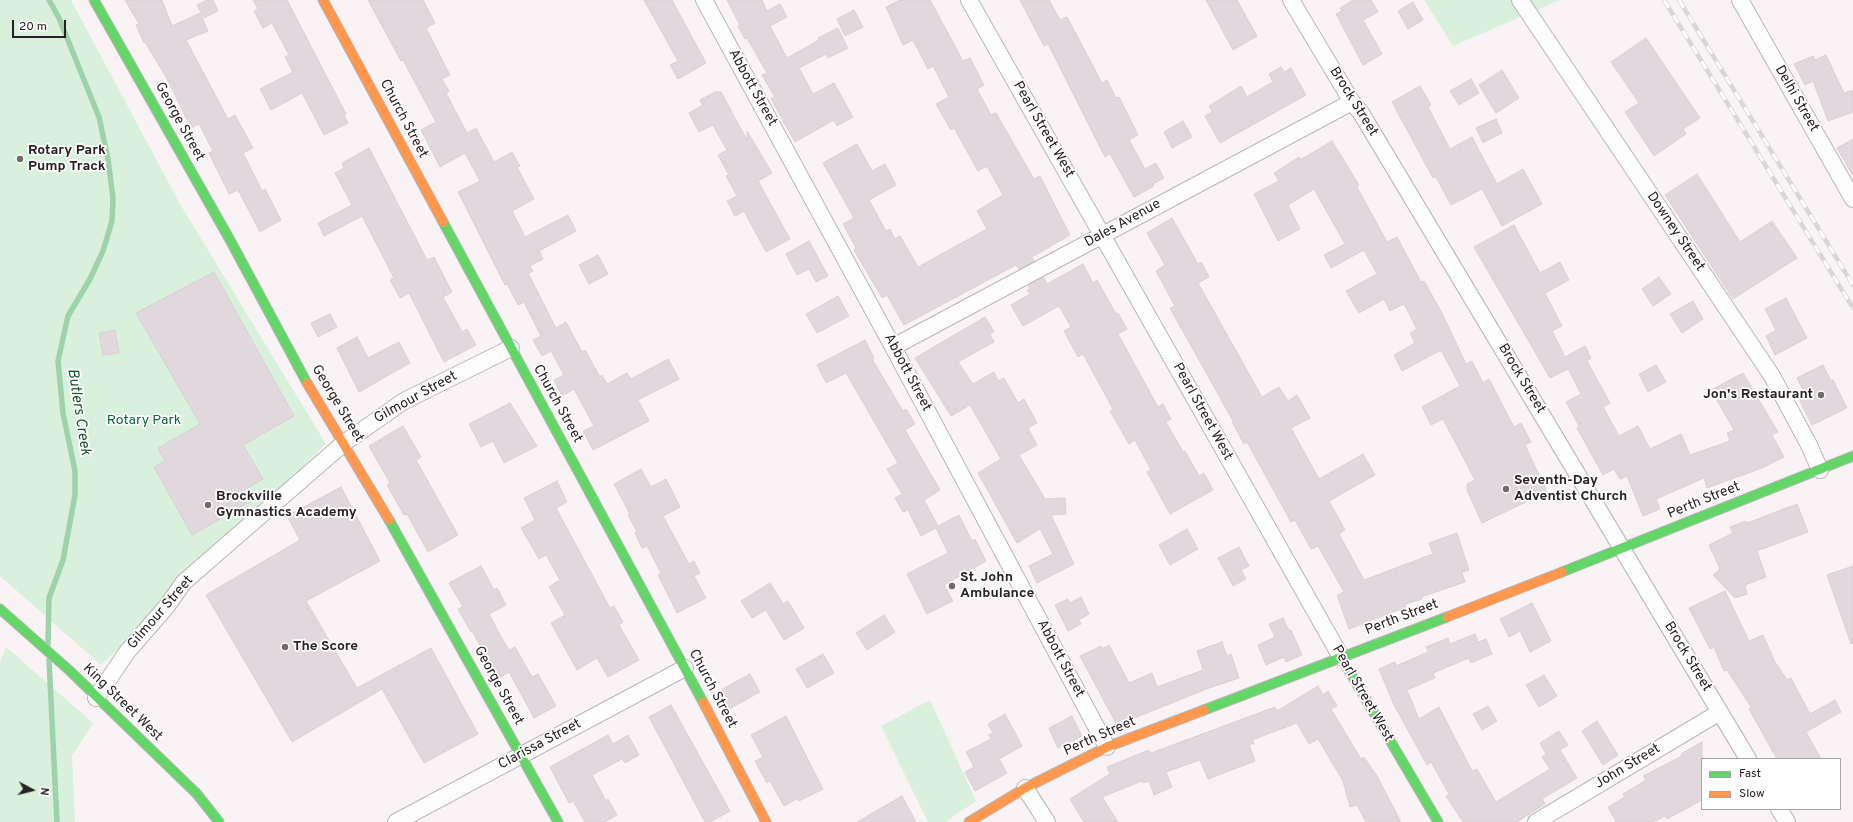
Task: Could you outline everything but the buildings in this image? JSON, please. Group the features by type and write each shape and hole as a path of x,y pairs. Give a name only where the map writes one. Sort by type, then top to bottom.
{"street":[{"name":"George Street","path":"94,0 230,240 318,402 344,443 441,610 558,822"},
{"name":"Church Street","path":"323,0 685,668 766,822"},
{"name":"Abbott Street","path":"704,0 1108,747"},
{"name":"Pearl Street West","path":"969,0 1341,657 1438,822"},
{"name":"Brock Street","path":"1291,0 1352,102 1361,113 1747,758"},
{"name":"Downey Street","path":"1520,0 1772,376 1809,445 1820,470"},
{"name":"Delhi Street","path":"1740,0 1853,198"},
{"name":"Dales Avenue","path":"893,347 1352,102"},
{"name":"Gilmour Street","path":"96,698 127,652 167,606 184,582 344,443 404,401 511,348"},
{"name":"Perth Street","path":"969,822 1025,788 1108,747 1623,549 1853,456"},
{"name":"King Street West","path":"0,609 70,671 96,698 197,794 219,822"},
{"name":"Clarissa Street","path":"396,822 685,668"},
{"name":"John Street","path":"1536,822 1720,712"},
{"path":"1025,788 1046,822"},
{"path":"1780,810 1787,822"}],"green space":[{"name":"Rotary Park","path":"0,0 71,0 180,204 326,444 101,665 0,576"},
{"path":"1424,0 1560,0 1453,46"},
{"path":"6,647 93,723 72,756 75,822 0,822 0,662"},
{"path":"930,700 976,801 945,822 928,822 881,726"}],"waterway":[{"name":"Butlers Creek","path":"48,644 49,598 63,560 75,495 75,471 63,413 58,361 68,316 90,279 103,251 112,221 113,198 108,159 99,117 59,18 49,0"},
{"name":"Butlers Creek","path":"49,660 57,822"}],"railway":[{"path":"1664,0 1853,308"},
{"path":"1679,0 1853,285"}],"traffic: fast":[{"path":"94,0 230,240 307,383"},
{"path":"443,222 703,702"},
{"path":"1562,572 1853,456"},
{"path":"389,520 558,822"},
{"path":"0,609 70,671 197,794 219,822"},
{"path":"1204,710 1447,617"},
{"path":"1341,657 1438,822"}],"traffic: slow":[{"path":"323,0 443,222"},
{"path":"307,383 389,520"},
{"path":"1447,617 1562,572"},
{"path":"703,702 766,822"},
{"path":"969,822 1025,788 1107,747 1204,710"}],"place":[{"name":"Rotary Park Pump Track","path":"20,159"},
{"name":"Jon's Restaurant","path":"1821,395"},
{"name":"Seventh-Day Adventist Church","path":"1506,489"},
{"name":"Brockville Gymnastics Academy","path":"208,505"},
{"name":"St. John Ambulance","path":"952,586"},
{"name":"The Score","path":"285,647"}]}
